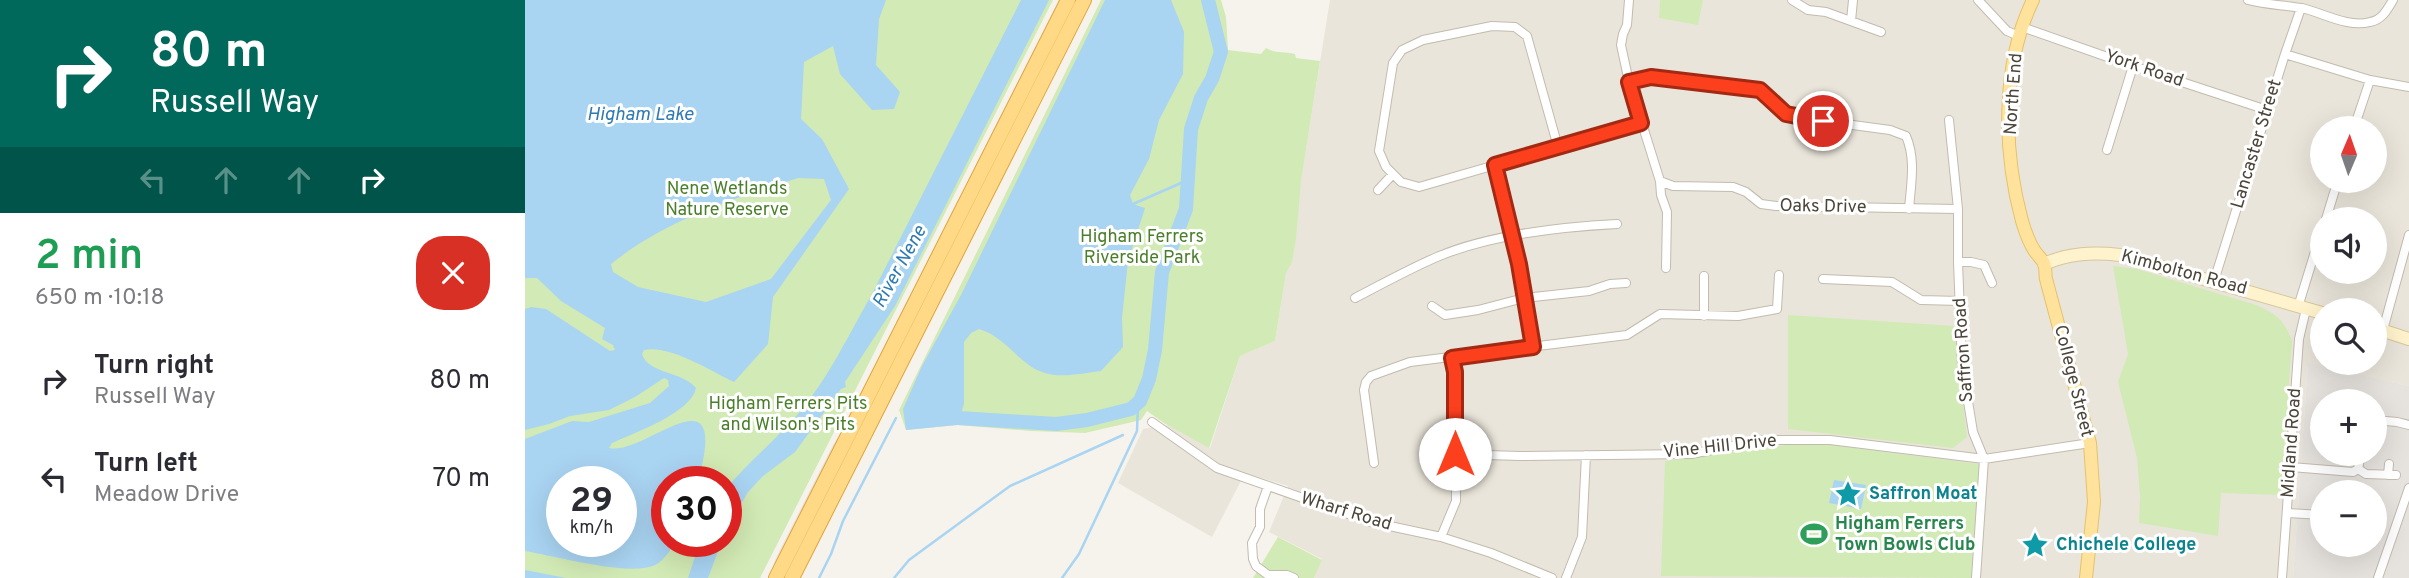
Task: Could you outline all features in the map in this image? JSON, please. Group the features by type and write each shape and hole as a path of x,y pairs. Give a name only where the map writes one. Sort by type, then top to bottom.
{"highway":[{"path":"776,578 1068,0"},
{"path":"792,578 1084,0"}],"main road":[{"name":"North End","path":"2016,191 2010,111 2011,78 2020,32 2033,0"},
{"name":"College Street","path":"2016,191 2028,237 2044,264 2090,443 2094,502 2086,578"},
{"name":"Kimbolton Road","path":"2044,264 2061,257 2080,254 2120,255 2310,310"},
{"path":"2387,332 2409,339"}],"street":[{"path":"1629,0 1627,25 1621,45 1629,82 1667,212 1666,268"},
{"path":"1792,0 1808,10 1826,12 1881,32"},
{"path":"1851,22 1853,0"},
{"name":"York Road","path":"1978,0 2007,31 2020,32 2133,66 2267,110"},
{"path":"2248,0 2301,8 2349,22 2368,23 2378,20 2392,0"},
{"name":"Lancaster Street","path":"2214,281 2301,8"},
{"path":"1557,147 1527,36 1515,27 1492,26 1423,40 1402,50 1393,63 1379,151 1386,167 1401,182 1419,187 1641,123"},
{"path":"2285,54 2369,80 2409,87"},
{"path":"2107,150 2133,66"},
{"path":"1629,82 1651,77 1760,90 1786,114 1890,130 1906,136 1912,161 1909,209"},
{"path":"2358,116 2369,80"},
{"name":"Saffron Road","path":"1949,120 1958,209 1962,365 1973,432 1984,459 1976,578"},
{"path":"1495,165 1512,235 1533,347"},
{"path":"1378,190 1393,174"},
{"name":"Oaks Drive","path":"1660,181 1673,186 1733,187 1746,192 1761,204 1776,206 1958,209"},
{"path":"1355,298 1439,256 1512,235 1578,226 1618,224"},
{"path":"2387,304 2409,235"},
{"path":"1958,262 1984,265 1992,283"},
{"path":"1374,463 1364,390 1371,376 1410,362 1627,335 1660,314 1738,316 1777,309 1779,275"},
{"path":"1704,276 1704,316"},
{"name":"Midland Road","path":"2282,578 2299,339 2302,308 2310,276"},
{"path":"1823,279 1892,282 1921,300 1960,301"},
{"path":"1432,306 1445,315 1524,298 1588,291 1610,284 1626,283"},
{"path":"1441,537 1456,501 1455,372 1452,358"},
{"name":"Wharf Road","path":"1151,422 1217,468 1371,522 1441,537 1491,553 1552,578"},
{"path":"2387,422 2409,425"},
{"name":"Vine Hill Drive","path":"1455,454 1691,454 1763,440 1830,440 1984,459 2090,443"},
{"path":"1566,578 1582,537 1586,455"},
{"path":"2358,469 2366,474 2392,475 2389,464"},
{"path":"2291,467 2353,472 2359,466"},
{"path":"1268,486 1260,509 1260,527 1252,543 1252,559 1255,566 1268,575 1287,575 1294,578"},
{"path":"2378,578 2408,493"},
{"path":"2288,513 2310,514"}],"shaded area":[{"path":"1330,0 2409,0 2409,386 2358,375 2387,375 2387,298 2310,298 2310,364 2293,578 1314,578 1322,559 1269,532 1288,486 1245,473 1212,537 1118,483 1143,429 1169,425 1210,448 1240,356 1275,341"},
{"path":"2308,363 2310,375 2361,375 2409,386 2409,578 2293,578"},
{"path":"863,400 774,578 769,578 776,558 833,445"}],"green space":[{"name":"Nene Wetlands Nature Reserve","path":"525,0 1053,0 760,578 525,578"},
{"name":"Higham Ferrers Riverside Park","path":"1101,0 1221,0 1226,17 1228,50 1261,54 1266,48 1295,54 1296,58 1320,61 1301,181 1296,239 1292,262 1286,273 1275,341 1240,356 1209,448 1147,411 1141,420 1085,433 957,425 906,430 899,410"},
{"path":"1660,0 1703,0 1698,25 1659,18"},
{"path":"2113,266 2137,269 2256,305 2279,318 2292,341 2281,495 2221,493 2218,536 2139,523 2137,458 2118,382 2128,354"},
{"path":"1788,315 1954,326 1967,437 1953,448 1788,429"},
{"path":"1807,442 1979,464 1971,578 1661,576 1665,461"},
{"path":"1278,537 1322,560 1314,578 1253,578"}],"water":[{"name":"Higham Lake","path":"525,0 886,0 879,19 876,65 900,92 894,109 872,110 840,74 833,46 804,62 801,119 822,139 849,189 773,297 768,344 734,382 665,351 644,350 642,354 645,361 651,365 683,378 696,388 692,397 673,414 612,443 609,448 624,447 679,424 694,421 703,427 705,446 701,466 651,466 651,557 665,557 655,565 628,569 553,557 637,557 637,466 546,466 546,555 525,551 525,439 572,421 589,422 650,403 669,386 668,380 664,378 609,410 570,416 525,430 525,309 546,309 610,351 615,350 613,345 602,339 605,328 561,301 537,278 525,278","holes":["798,178 824,179 831,200 771,279 706,302 638,287 613,272 611,264 632,249 700,212"]},
{"name":"River Nene","path":"1021,0 1049,0 895,306 845,382 846,387 841,389 795,452 763,476 742,502 742,471 809,400 829,371 872,294"},
{"path":"1105,0 1171,0 1184,32 1183,74 1159,120 1149,159 1130,195 1133,204 1145,208 1128,261 1122,318 1123,347 1101,371 1056,375 1034,368 997,338 979,329 971,333 964,342 964,404 957,425 906,430 903,409 922,366 961,295"},
{"name":"Saffron Moat","path":"1834,480 1866,485 1861,509 1829,503"},
{"path":"695,557 716,557 708,578 688,578"},
{"path":"525,570 566,578 525,578"}],"waterway":[{"path":"959,418 1056,424 1087,420 1131,409 1140,401 1149,379 1155,350 1162,272 1186,209 1191,129 1221,52 1208,0"},
{"path":"1133,204 1188,180"},
{"path":"1062,578 1079,554 1137,431 1138,403"},
{"path":"819,578 843,521 896,418"},
{"path":"894,578 909,560 1010,486 1123,435"}],"place":[{"name":"Saffron Moat","path":"1848,494"},
{"name":"Higham Ferrers Town Bowls Club","path":"1814,534"},
{"name":"Chichele College","path":"2035,545"}],"route":[{"path":"1455,454 1455,372 1452,358 1533,347 1519,264 1495,165 1641,123 1629,82 1651,77 1760,90 1786,114 1823,121"}],"park label":[{"name":"Higham Ferrers Pits and Wilson's Pits","path":"788,414"}]}
